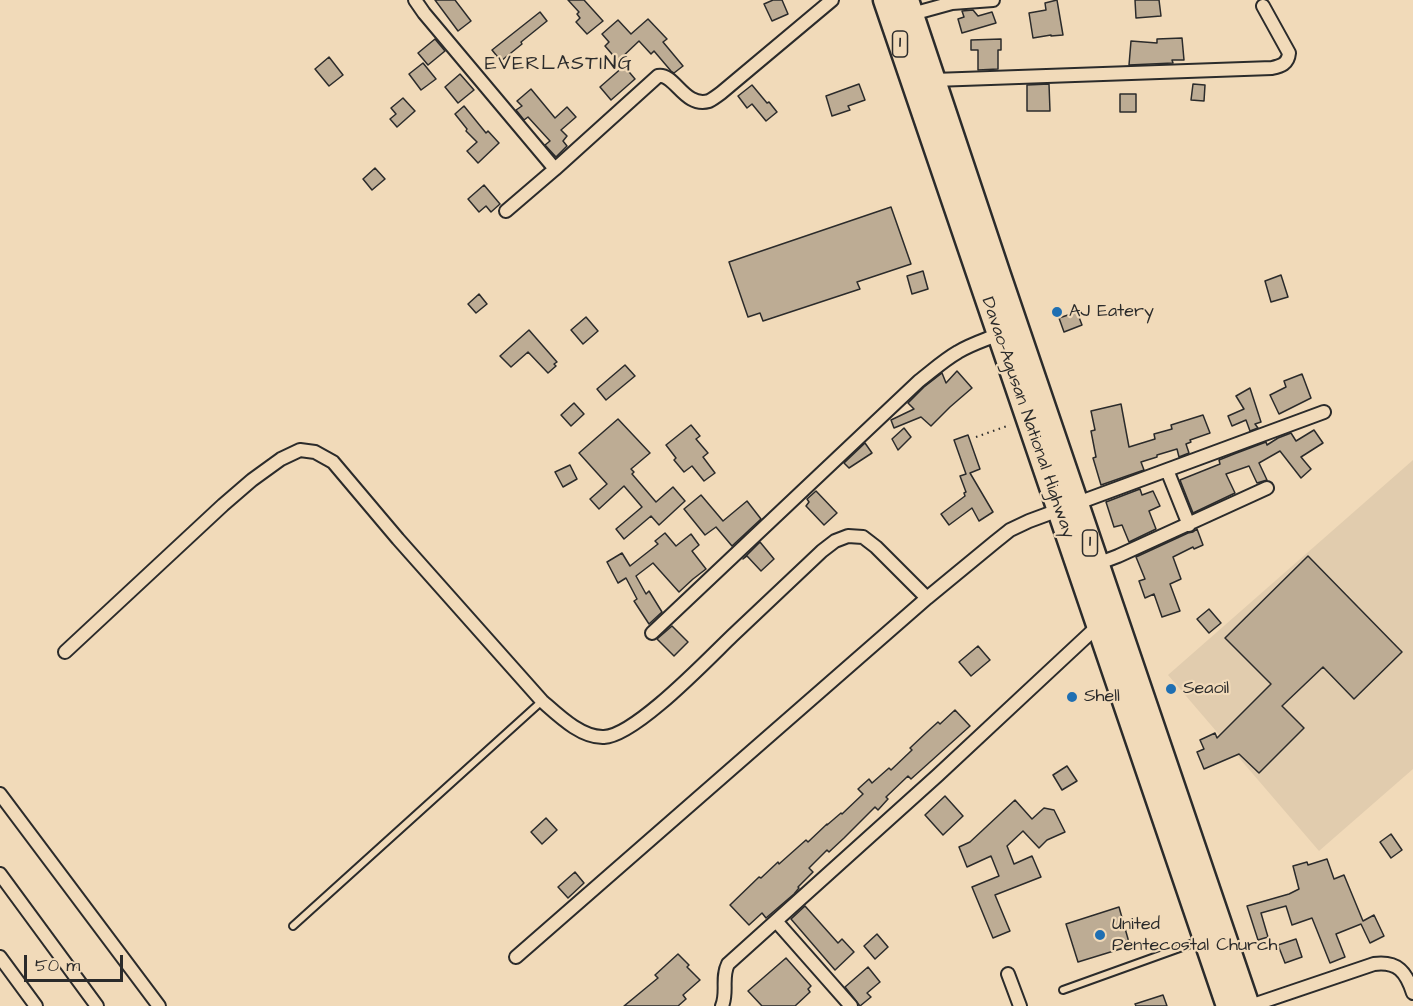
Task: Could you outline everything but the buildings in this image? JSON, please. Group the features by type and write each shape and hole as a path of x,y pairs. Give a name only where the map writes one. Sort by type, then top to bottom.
{"highway":[{"name":"Davao-Agusan National Highway","path":"885,0 990,278 1107,622 1233,1005"},
{"name":"Davao-Agusan National Highway","path":"909,7 934,80 990,278 999,334 1028,418 1097,564 1107,622 1205,939 1233,1005"}],"street":[{"path":"415,0 555,169"},
{"path":"506,211 658,75 667,77 689,98 701,102 710,100 722,93 832,0"},
{"path":"909,7 993,0"},
{"path":"934,80 1272,68 1285,63 1289,58 1289,53 1263,6"},
{"path":"652,633 919,381 947,358 999,334"},
{"path":"516,957 927,598 1010,530 1068,506 1324,412"},
{"path":"64,652 223,504 281,459 300,450 315,452 333,462 542,701 584,733 604,738 623,732 669,697 835,541 848,536 863,537 927,598"},
{"path":"1167,470 1189,525"},
{"path":"1097,564 1189,525 1267,488"},
{"path":"722,1006 726,992 724,975 728,964 1107,622"},
{"path":"0,794 159,1006"},
{"path":"0,874 97,1006"},
{"path":"776,921 850,1006"},
{"path":"0,957 36,1006"},
{"path":"1233,1005 1386,962 1410,978 1413,993"},
{"path":"1008,974 1020,1006"}],"lane":[{"path":"293,926 542,701"},
{"path":"1063,990 1205,939"}],"path":[{"path":"976,436 1028,418"}],"shaded area":[{"path":"1413,460 1413,769 1319,851 1168,675"}],"place":[{"name":"AJ Eatery","path":"1057,312"},
{"name":"Seaoil","path":"1171,689"},
{"name":"Shell","path":"1072,697"},
{"name":"United Pentecostal Church","path":"1100,935"}],"district":[{"name":"EVERLASTING","path":"559,65"}]}
